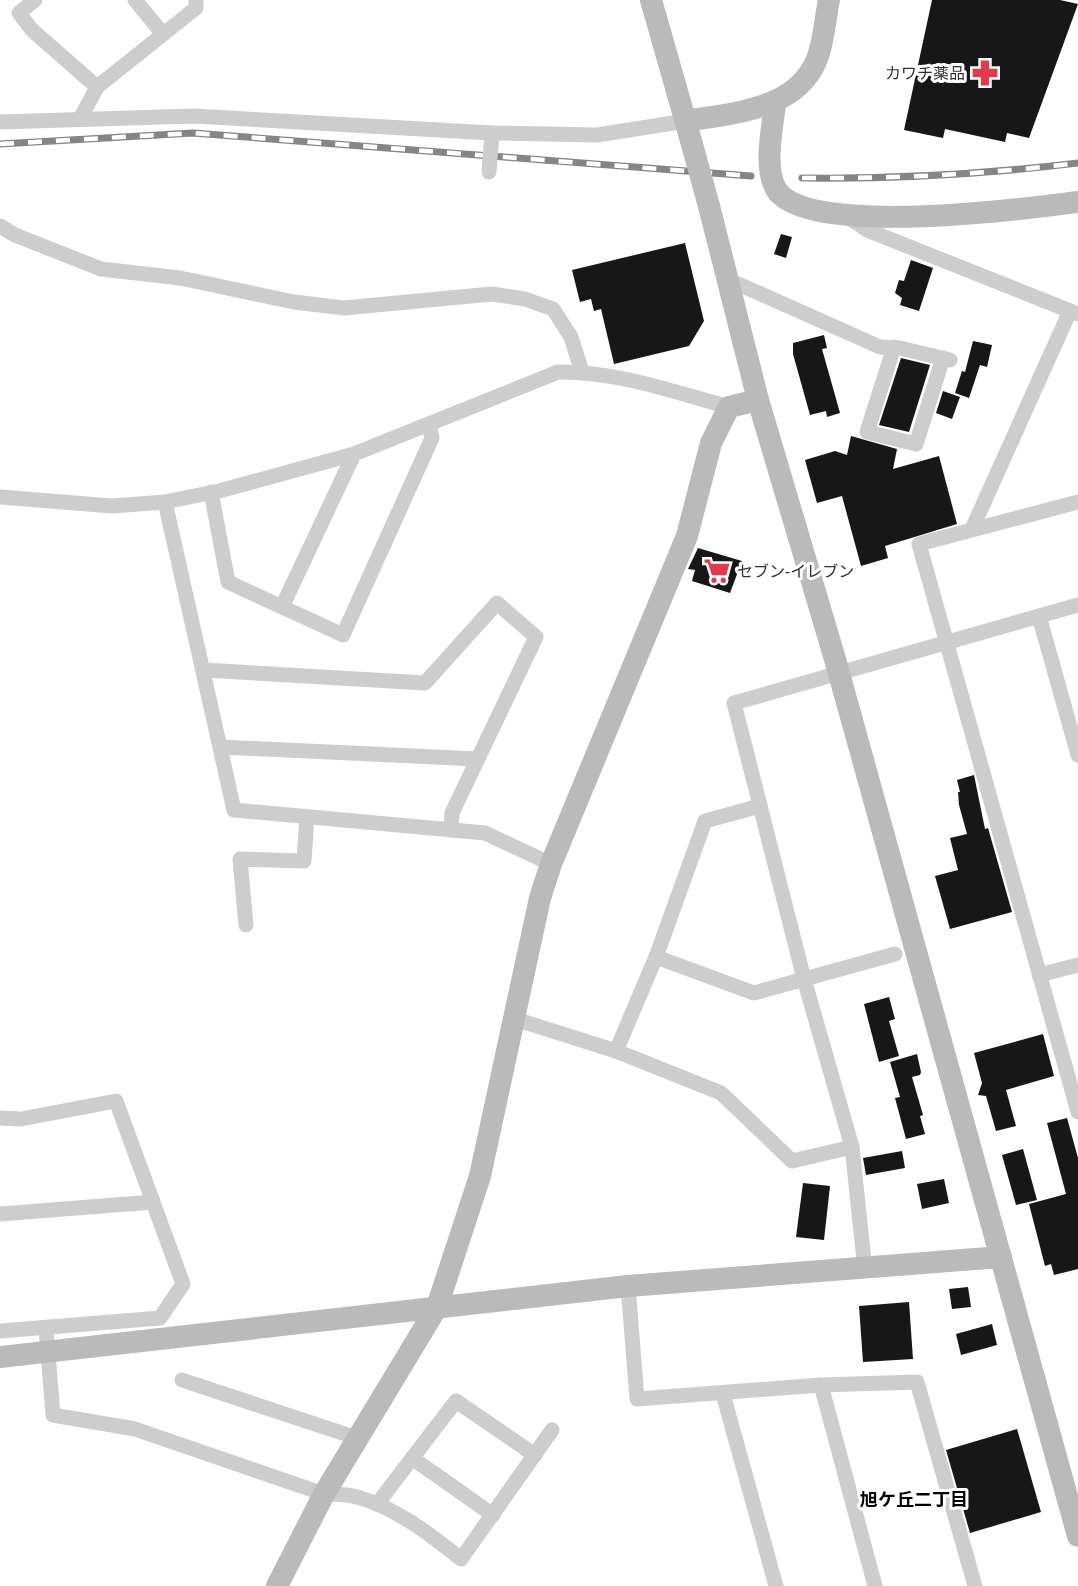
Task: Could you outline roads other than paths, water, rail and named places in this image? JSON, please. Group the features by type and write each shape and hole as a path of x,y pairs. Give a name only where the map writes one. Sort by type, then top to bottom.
{"street":[{"path":"34,0 19,13 32,30 97,87"},
{"path":"135,0 163,34"},
{"path":"80,119 97,87 196,8 196,0"},
{"path":"651,0 709,206 758,400 839,673 1078,1536"},
{"path":"0,122 194,116 492,133 597,135 687,126 775,103 804,81 818,57 829,0"},
{"path":"775,103 771,171 775,187 782,197 816,211 847,216 958,213 1078,202"},
{"path":"489,172 492,133"},
{"path":"847,216 867,230 1074,312 972,529"},
{"path":"0,226 15,236 101,269 180,278 294,302 344,308 492,294 525,299 553,309 571,338 582,372"},
{"path":"728,279 880,347 894,347 947,359 916,444 867,432 894,347"},
{"path":"0,497 112,506 165,502 211,492 354,454 558,372 582,372 642,384 729,407 758,400"},
{"path":"277,1586 324,1494 437,1307 480,1176 512,1018 540,897 551,864 687,536 711,442 729,407"},
{"path":"211,492 228,582 343,635 432,438 429,424"},
{"path":"282,607 354,454"},
{"path":"165,502 234,810 485,832 551,864"},
{"path":"1078,502 919,544 944,641 1078,1112"},
{"path":"204,670 425,683 497,603 536,637 452,813 451,830"},
{"path":"865,1270 852,1147 804,979 734,703 944,641 1078,605"},
{"path":"1039,616 1078,755"},
{"path":"221,747 478,759"},
{"path":"616,1051 656,957 705,820 760,806"},
{"path":"246,924 240,859 304,861 307,817"},
{"path":"656,957 754,993 895,954"},
{"path":"1039,975 1078,965"},
{"path":"512,1018 616,1051 721,1093 792,1161 852,1147"},
{"path":"0,1118 21,1119 116,1101 183,1284 160,1318 0,1332"},
{"path":"0,1214 153,1202"},
{"path":"0,1357 628,1286 865,1270 1001,1257"},
{"path":"628,1286 637,1399 821,1385 917,1382 975,1586"},
{"path":"46,1328 53,1415 135,1429 324,1494 355,1496 377,1504 433,1536 461,1559 552,1430"},
{"path":"182,1380 357,1438"},
{"path":"821,1385 875,1586"},
{"path":"723,1394 776,1586"},
{"path":"377,1504 456,1401 535,1455"},
{"path":"412,1458 493,1515"}],"railway":[{"path":"0,144 193,133 751,176"},
{"path":"802,178 940,175 1078,163"}],"place":[{"name":"カワチ薬品","path":"985,73"},
{"name":"セブン-イレブン","path":"717,571"}],"district":[{"name":"旭ケ丘二丁目","path":"914,1500"}]}
